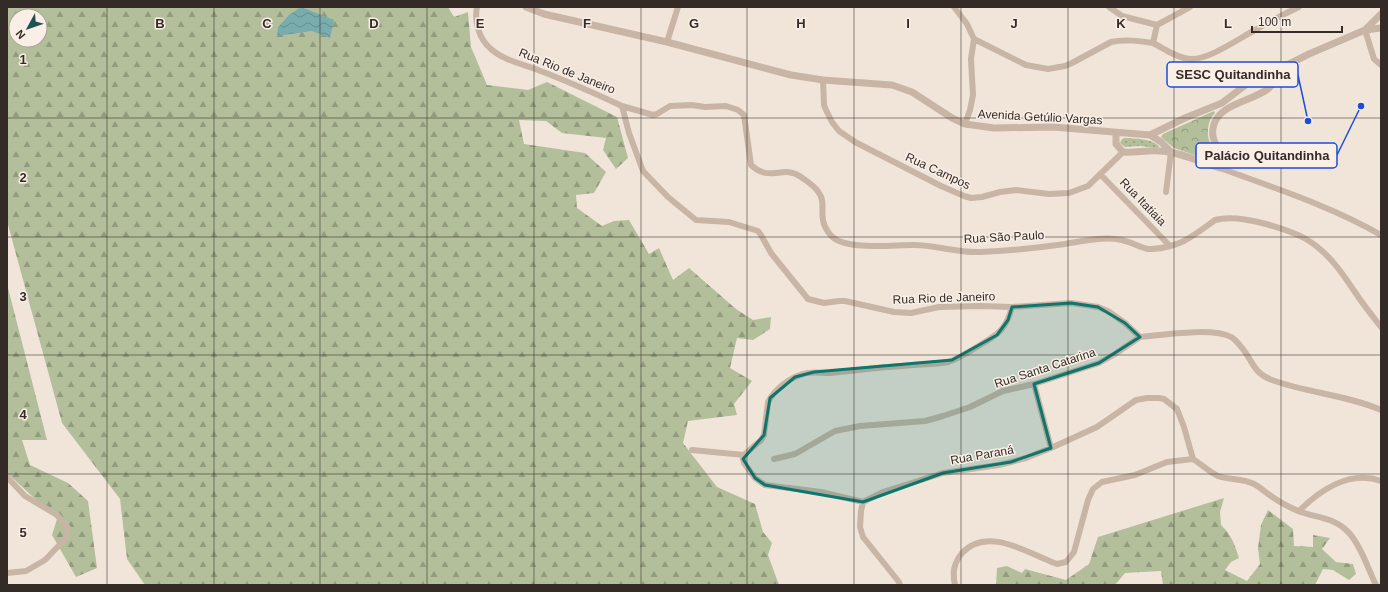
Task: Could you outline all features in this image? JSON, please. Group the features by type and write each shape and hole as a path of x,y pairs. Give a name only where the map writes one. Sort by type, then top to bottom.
{"street":[{"name":"Rua Rio de Janeiro","path":"476,7 477,27 491,50 508,59 584,88 622,106 629,133 643,171 659,188 696,220 729,222 758,231 780,265 808,299 824,303 844,301 894,312 911,312 938,307 1012,307 1071,303 1098,307 1125,322 1140,337"},
{"name":"Avenida Getúlio Vargas","path":"526,7 544,14 667,42 791,76 823,80 882,83 898,87 912,92 964,124 994,128 1053,127 1150,135"},
{"path":"667,42 678,7"},
{"path":"954,7 967,24 974,39 971,59 973,94 970,110 964,124"},
{"path":"1109,7 1122,16 1157,25 1190,7"},
{"path":"974,39 1026,65 1048,69 1065,66 1111,42 1132,40 1153,43 1172,54 1183,58 1192,59 1202,58 1211,54 1299,7"},
{"path":"1365,30 1381,14"},
{"path":"1153,43 1157,25"},
{"path":"1150,135 1185,118 1222,103 1266,71 1279,69 1365,30 1381,28"},
{"path":"1365,30 1374,59 1381,65"},
{"path":"1220,168 1221,156 1214,143 1212,134 1215,121 1218,116 1226,110 1270,88 1279,69"},
{"name":"Rua Campos","path":"823,80 824,105 832,122 839,131 855,142 960,195 971,198 982,198 1000,192 1016,190 1026,190 1038,193 1065,194 1088,186 1123,152"},
{"path":"1242,88 1249,98"},
{"path":"1222,103 1226,110"},
{"name":"Rua São Paulo","path":"622,106 652,115 657,114 670,106 726,106 738,110 744,115 751,165 756,170 764,173 772,174 782,171 789,172 800,176 808,182 819,193 822,200 822,220 831,236 838,241 862,245 922,245 968,252 998,251 1104,239 1122,240 1148,249 1157,249 1186,241 1215,220 1224,219 1258,222 1285,230 1306,239 1320,249 1334,263 1381,327"},
{"name":"Avenida Getúlio Vargas","path":"1116,133 1116,144 1123,152"},
{"path":"1150,135 1161,142 1171,152"},
{"path":"1123,152 1132,153 1159,150 1171,152 1220,168 1306,200 1381,235"},
{"path":"1166,192 1171,152"},
{"name":"Rua Itatiaia","path":"1100,174 1170,246"},
{"path":"900,585 887,565 863,537 860,527 863,502 821,492 765,485 755,478 748,470 743,459 744,455 761,440 764,435 768,402 770,398 782,385 795,377 814,372 830,373 929,365 952,360 992,338 1001,331 1008,320 1012,307"},
{"path":"1140,337 1205,333 1226,335 1232,337 1238,343 1258,373 1270,380 1288,386 1334,396 1381,410"},
{"name":"Rua Santa Catarina","path":"774,459 795,454 836,431 860,426 925,421 970,406 1003,391 1034,384 1099,363 1140,337"},
{"path":"1034,384 1052,448"},
{"name":"Rua Paraná","path":"863,502 883,492 943,474 1012,462 1052,448 1097,427 1136,400 1159,398 1169,402 1179,413 1193,459"},
{"path":"692,450 744,455"},
{"path":"954,585 953,572 956,562 970,546 983,542 990,541 1005,543 1057,564 1066,562 1074,552 1090,493 1097,485 1112,479 1135,475 1167,462 1193,459 1217,476 1232,480 1246,481 1254,484 1273,497 1299,511 1327,518 1340,524 1350,534 1357,545 1376,585"},
{"path":"1299,511 1306,503 1335,483 1348,479 1369,477 1381,481"},
{"path":"7,478 25,496 57,515 68,528 66,538 45,560 26,571 7,573"}],"highlighted area":[{"path":"1071,303 1098,307 1125,323 1140,337 1099,363 1034,384 1051,448 1011,462 943,473 863,502 765,485 755,478 743,459 764,435 770,398 795,377 814,372 952,360 997,335 1008,320 1012,307"}],"green space":[{"path":"7,7 448,7 454,17 468,12 471,47 487,85 528,90 547,82 617,117 628,158 616,169 603,150 606,138 562,133 546,121 519,120 524,144 585,153 606,172 594,193 576,195 577,208 602,226 614,221 629,220 649,254 659,248 673,280 689,268 736,309 753,320 771,317 770,329 753,340 737,338 730,368 752,381 734,404 737,415 688,421 683,443 717,487 755,504 763,532 772,543 768,555 779,585 145,585 127,559 120,499 62,423 7,221"},
{"path":"1214,111 1215,113 1209,124 1208,135 1211,146 1217,157 1215,160 1212,161 1174,148 1161,137 1163,134"},
{"path":"1122,139 1147,140 1159,146 1158,148 1140,146 1125,147 1120,143"},
{"path":"7,284 47,440 22,440 30,465 68,483 88,501 97,568 76,577 52,535 57,519 7,473"},
{"path":"1224,498 1220,512 1221,525 1232,540 1239,558 1231,562 1225,570 1247,581 1260,564 1258,548 1261,525 1268,510 1293,529 1294,546 1313,547 1313,535 1330,538 1322,549 1336,562 1353,564 1356,574 1349,580 1333,570 1323,569 1315,585 1163,585 1161,571 1125,573 1115,585 996,585 997,568 1007,566 1022,573 1025,569 1066,580 1089,564 1098,537"}],"water":[{"path":"301,7 334,20 330,38 312,31 277,36 278,27 289,15"}],"place":[{"name":"Palácio Quitandinha","path":"1361,106"},
{"name":"SESC Quitandinha","path":"1308,121"}]}
